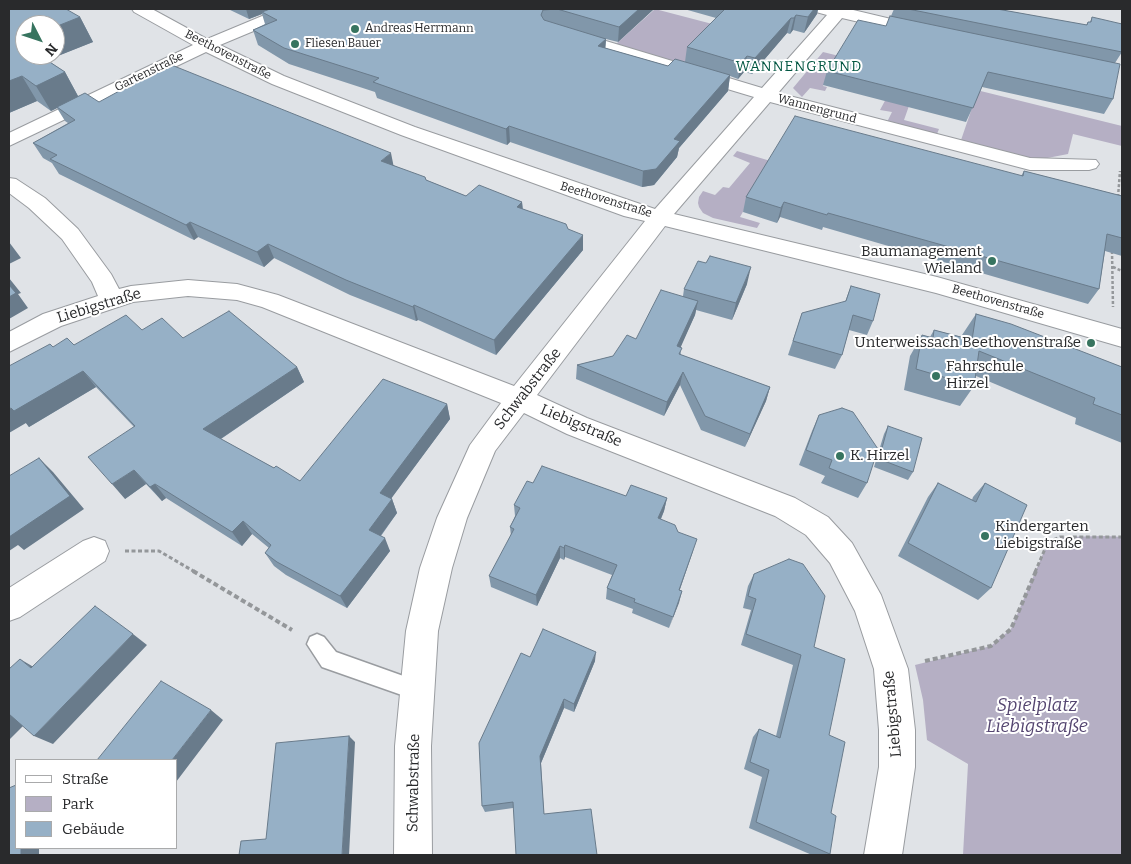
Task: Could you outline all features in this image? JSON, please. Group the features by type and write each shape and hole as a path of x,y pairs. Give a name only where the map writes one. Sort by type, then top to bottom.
{"street":[{"name":"Beethovenstraße","path":"140,9 206,45 278,80 408,131 622,208 937,285 1122,338"},
{"name":"Gartenstraße","path":"9,140 206,45 292,9"},
{"path":"833,10 940,36"},
{"name":"Schwabstraße","path":"413,855 416,690 422,631 436,568 452,518 484,445 660,217 765,94 833,10"},
{"name":"Wannengrund","path":"551,30 765,94 1030,164 1088,164"},
{"path":"9,184 37,204 70,234 103,280 112,300"},
{"name":"Liebigstraße","path":"9,343 52,320 131,294 209,288 237,292 270,301 319,322 520,399 577,426 785,507 817,526 841,553 858,580 870,606 891,668 897,730 897,767 883,855"},
{"path":"9,606 94,551"}],"lane":[{"path":"316,644 329,660 416,690"}],"path":[{"path":"1118,199 1120,170"},
{"path":"1113,245 1113,314"},
{"path":"1113,267 1122,271"},
{"path":"891,668 991,646 1011,629 1048,542 1060,537 1122,537"},
{"path":"94,551 159,551 316,644"}],"green space":[{"path":"655,9 720,26 683,65 616,44"},
{"path":"823,52 1122,126 1122,146 1073,134 1068,154 1037,160 960,143 972,108 910,103 904,120 939,129 937,134 887,122 892,112 880,110 887,97 827,78 823,86 827,87 825,91 810,88 802,97 793,88"},
{"path":"737,151 824,177 749,201 740,217 760,223 757,228 713,218 703,213 699,207 699,197 703,191 715,195 723,187 729,188 750,163 733,156"},
{"name":"Spielplatz Liebigstraße","path":"1063,537 1122,537 1122,855 963,855 968,764 927,740 923,700 915,665 991,646 1011,629 1048,542"}],"building":[{"path":"9,9 66,9 80,17 65,23 65,15 15,15 15,65 54,65 65,72 36,86 22,76 9,81"},
{"path":"270,9 557,9 543,10 541,15 544,20 606,39 598,46 668,66 675,59 730,75 674,139 680,141 656,169 643,171 509,126 506,129 373,82 379,78 284,48 253,30 277,20 262,12"},
{"path":"557,9 639,9 619,27"},
{"path":"725,9 814,9 808,17 796,15 794,18 791,18 755,58 747,56 741,63 687,47"},
{"path":"908,9 997,9 1087,25 1088,22 1091,22 1092,17 1122,24 1122,52"},
{"path":"890,16 1120,64 1113,99 988,72 973,108 827,71 858,20 886,26"},
{"path":"169,64 391,153 381,161 425,177 426,180 466,196 479,185 522,202 517,207 566,224 568,229 583,235 494,340 414,305 413,307 346,280 268,244 257,252 190,222 186,225 50,159 57,155 33,143 75,120 57,107 85,93 99,102"},
{"path":"795,116 1023,176 1024,171 1122,196 1122,238 1107,234 1099,289 828,213 827,215 784,202 781,208 746,197"},
{"path":"710,256 751,267 736,303 684,289 698,261 706,263"},
{"path":"9,285 16,293 9,297"},
{"path":"851,286 880,294 873,321 853,315 842,355 793,341 802,313 846,301"},
{"path":"661,290 698,301 677,346 682,348 679,354 770,387 750,434 705,416 683,372 667,402 577,365 613,356 627,335 636,339"},
{"path":"229,311 297,367 203,429 274,468 276,466 300,481 383,379 447,404 380,493 392,499 369,530 385,538 340,596 277,562 265,553 271,545 243,521 232,532 155,484 150,487 134,470 112,484 88,457 135,426 83,371 14,411 11,408 9,409 9,366 50,344 53,347 67,338 74,345 126,315 142,330 162,318 183,338"},
{"path":"976,314 1011,324 1122,367 1122,415 1093,404 1095,398 979,351 974,386 916,369 922,335 933,338 934,330 972,340"},
{"name":"K. Hirzel","path":"842,408 853,412 878,449 867,483 829,468 832,460 806,450 819,415"},
{"path":"888,426 922,438 913,472 879,459"},
{"path":"39,458 70,496 9,537 9,476"},
{"path":"542,466 626,496 631,485 667,498 658,518 675,525 678,532 697,539 679,590 682,591 673,617 634,602 635,599 607,588 617,565 565,545 564,548 560,546 536,595 489,576 514,529 510,527 520,508 514,505 527,481 533,483"},
{"path":"938,483 976,502 985,483 1027,505 991,588 908,543"},
{"path":"789,559 803,564 825,596 814,647 845,659 829,735 845,742 831,813 836,816 830,854 756,822 769,770 750,762 759,729 780,738 801,655 746,634 756,599 748,596 754,574"},
{"path":"95,606 133,634 34,736 9,714 9,669 20,659 31,668"},
{"path":"543,629 596,652 574,704 564,699 540,756 544,814 591,809 597,855 516,855 513,802 482,806 479,743 521,653 530,657"},
{"path":"161,681 211,710 173,759 98,759"},
{"path":"349,736 342,855 239,855 241,841 266,839 276,743"},
{"path":"15,785 15,849 21,849 21,855 9,855 9,788"}],"place":[{"name":"Andreas Herrmann","path":"355,29"},
{"name":"Fliesen Bauer","path":"295,44"},
{"name":"Baumanagement Wieland","path":"992,261"},
{"name":"Unterweissach Beethovenstraße","path":"1091,343"},
{"name":"Fahrschule Hirzel","path":"936,376"},
{"name":"K. Hirzel","path":"840,456"},
{"name":"Kindergarten Liebigstraße","path":"985,536"}],"district":[{"name":"WANNENGRUND","path":"799,67"}]}
